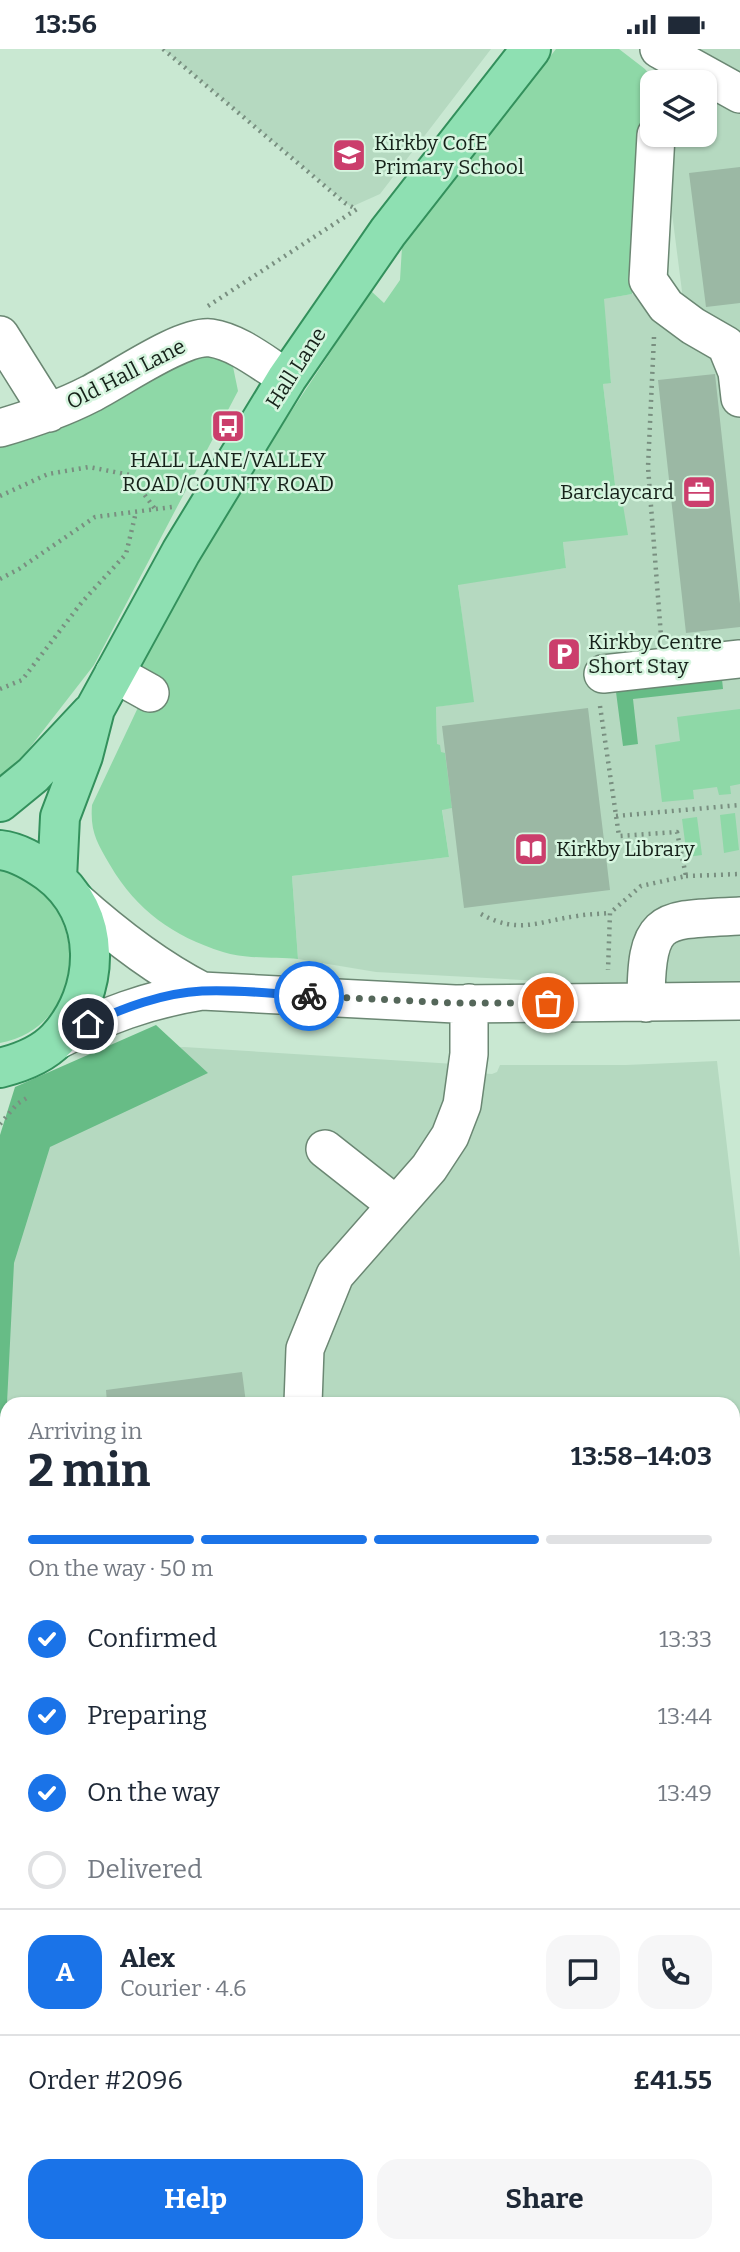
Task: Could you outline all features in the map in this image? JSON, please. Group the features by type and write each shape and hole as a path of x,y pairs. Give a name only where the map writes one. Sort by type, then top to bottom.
{"main road":[{"name":"Hall Lane","path":"65,889 61,817 83,756 95,709 114,673 211,502 287,378 388,232 531,49"},
{"name":"Hall Lane","path":"0,802 33,775 95,709"},
{"path":"0,850 34,861 65,889 89,935 90,973 79,1010 27,1057 0,1090"}],"street":[{"path":"659,49 698,67 740,94"},
{"path":"655,147 648,280 666,306 692,327 726,345 737,372 740,398"},
{"path":"0,335 49,413"},
{"name":"Old Hall Lane","path":"0,428 49,413 92,393 173,348 208,337 227,342 287,378"},
{"path":"601,688 664,668 740,659"},
{"path":"114,673 150,693"},
{"path":"65,889 106,927 174,977 202,991"},
{"path":"646,1003 647,957 649,946 657,933 665,926 684,919 740,916"},
{"path":"27,1057 114,1013 138,1004 202,991 469,1003 740,1001"},
{"path":"303,1397 305,1349 335,1275 429,1168 450,1136 462,1105 469,1054 469,1003"},
{"path":"325,1149 396,1205"}],"path":[{"path":"163,49 345,203 388,232"},
{"path":"198,313 357,209"},
{"path":"656,294 648,467 664,668"},
{"path":"0,496 48,474 89,467 130,475 155,509"},
{"path":"0,579 95,517 211,502"},
{"path":"0,689 22,680 82,602 125,554 136,512"},
{"path":"601,688 619,836 677,832 686,876"},
{"path":"616,816 740,805"},
{"path":"481,914 495,922 541,925 575,916 610,913 641,886 686,876 740,874"},
{"path":"608,978 610,913"}],"shaded area":[{"name":"Kirkby CofE Primary School","path":"163,49 491,49 380,194 351,207"},
{"path":"651,49 740,49 740,982 613,985 376,972 298,959 292,876 449,857 442,809 452,808 437,744 436,707 473,701 458,584 566,568 563,542 621,493 616,493 603,384 611,382 603,299 632,294 684,307 664,147 717,147 717,70 654,70"},
{"path":"170,1048 455,1064 461,1072 492,1074 497,1072 500,1065 626,1065 717,1061 740,1258 740,1397 0,1397 0,1275 23,1150"}],"green space":[{"path":"556,49 619,49 646,70 640,70 640,147 647,147 632,294 604,299 611,383 603,384 616,493 621,493 628,535 563,542 566,568 458,585 474,702 436,707 437,744 440,745 441,752 445,753 452,808 442,810 449,857 292,876 298,959 240,956 223,952 172,930 144,909 132,896 98,843 93,830 92,805 142,699 140,666 226,510 371,291 384,303 400,280 402,247"},
{"path":"201,346 231,357 238,391 94,665 14,768 0,777 0,435"},
{"path":"722,679 723,689 633,699 638,744 623,746 616,692"},
{"path":"740,709 740,784 730,786 731,794 719,795 717,787 693,790 694,799 662,802 655,745 680,741 677,717"},
{"path":"735,813 739,850 724,853 720,815"},
{"path":"697,817 702,855 687,857 682,819"},
{"path":"0,869 31,883 52,904 65,930 70,958 65,986 52,1012 31,1031 0,1043"},
{"path":"156,1025 208,1073 50,1147 14,1263 7,1397 0,1397 0,1135 15,1087"}],"building":[{"path":"740,167 740,303 706,307 689,173"},
{"name":"Barclaycard","path":"715,374 740,604 740,627 686,633 658,380"},
{"name":"Kirkby Library","path":"588,708 610,890 464,908 442,726"},
{"path":"242,1372 245,1397 107,1397 106,1390"}],"way so far":[{"path":"309,996 455,1003 548,1003"}],"place":[{"name":"Kirkby CofE Primary School","path":"349,155"},
{"name":"HALL LANE/VALLEY ROAD/COUNTY ROAD","path":"228,426"},
{"name":"Barclaycard","path":"699,492"},
{"name":"Kirkby Centre Short Stay","path":"564,654"},
{"name":"Kirkby Library","path":"531,849"}],"route":[{"path":"88,1024 138,1004 202,991 309,996"}]}
